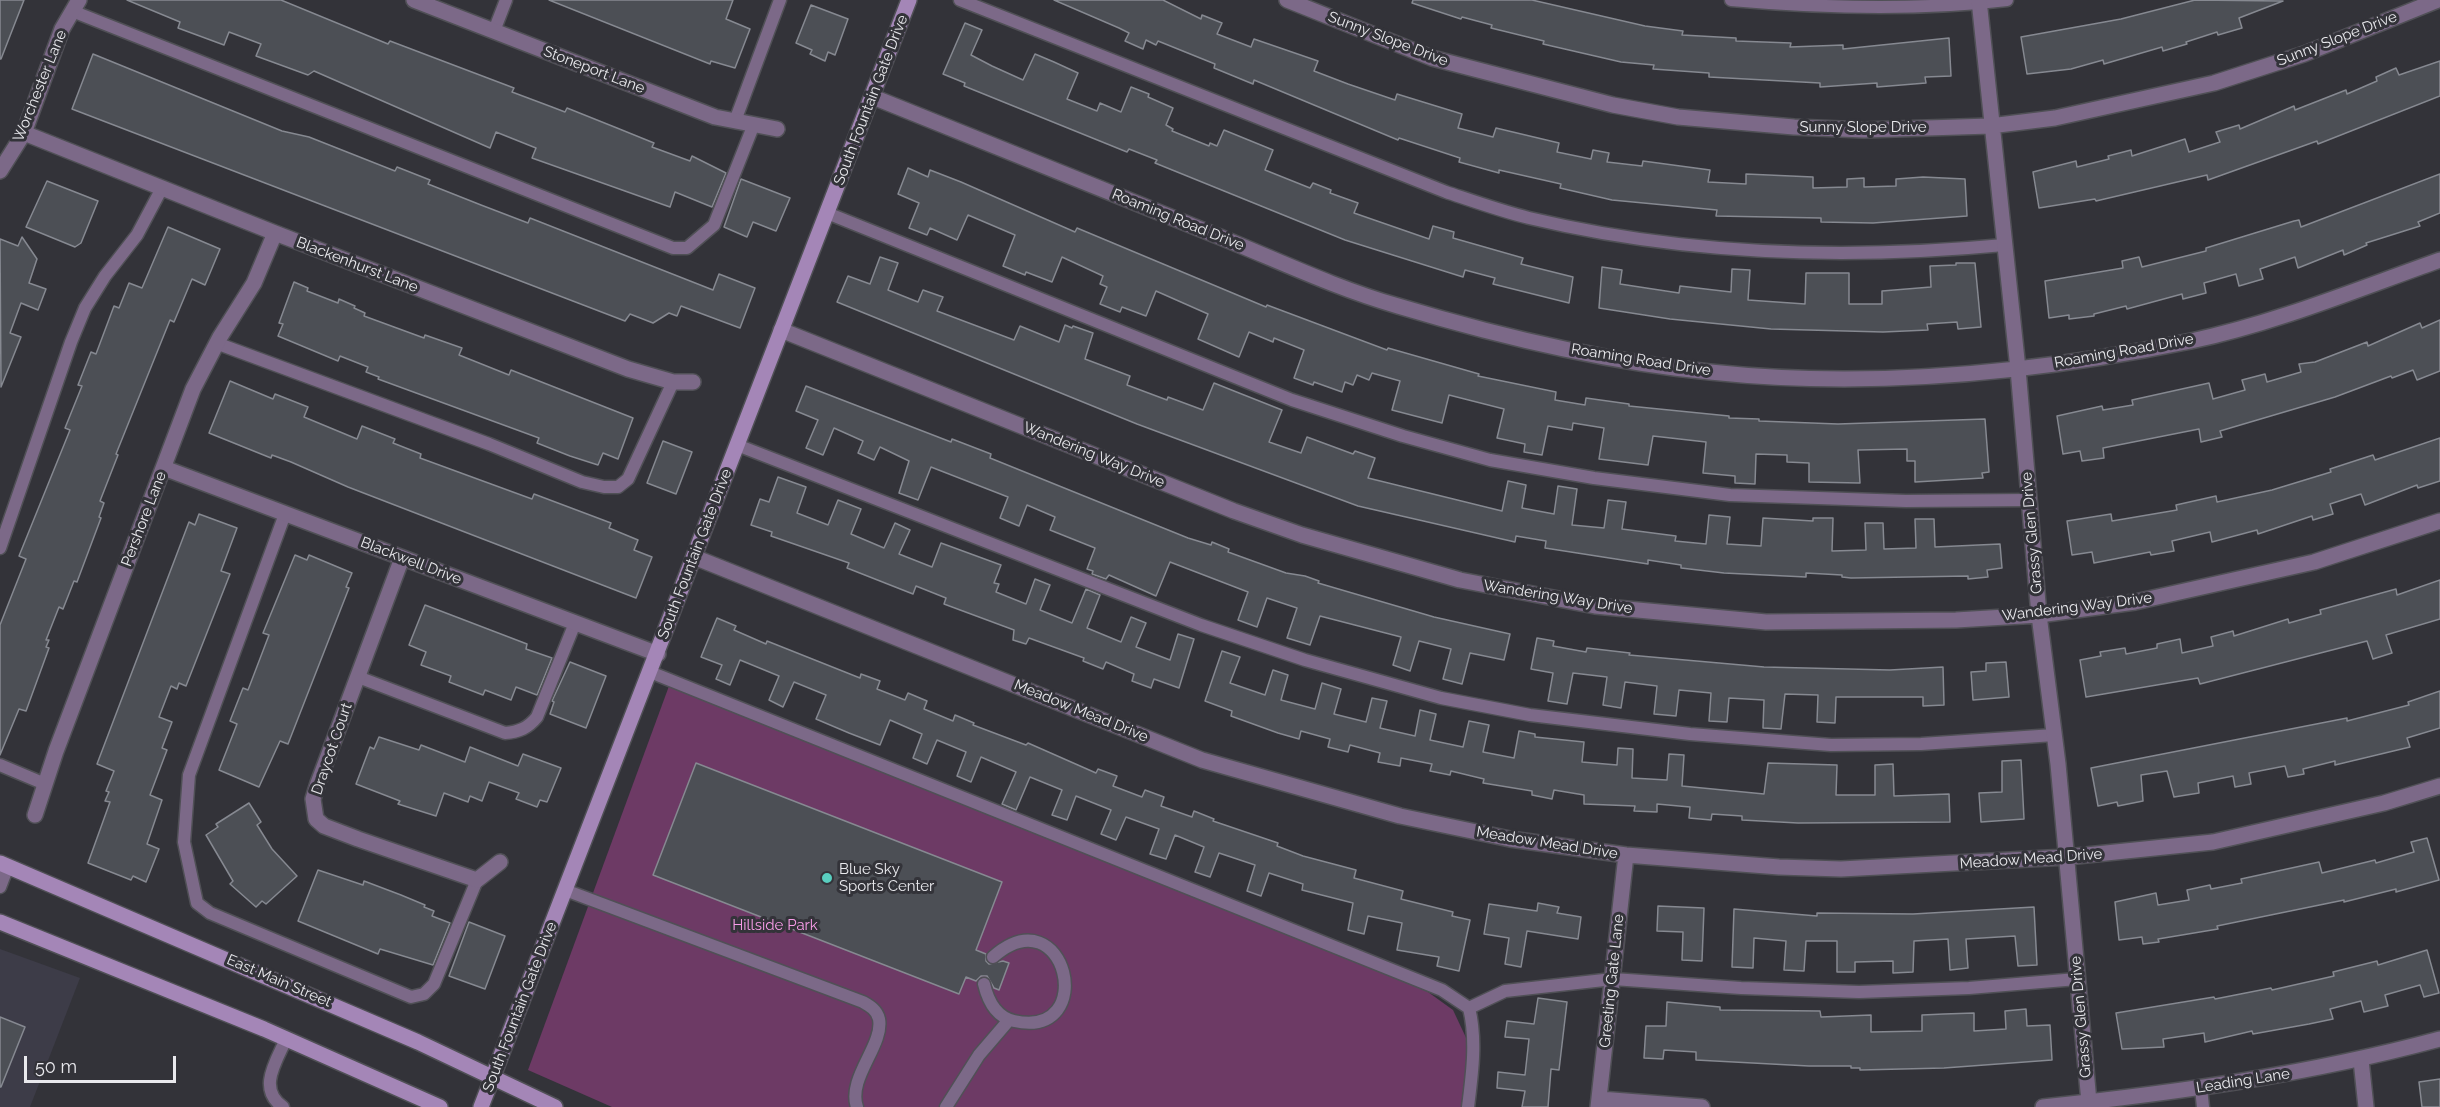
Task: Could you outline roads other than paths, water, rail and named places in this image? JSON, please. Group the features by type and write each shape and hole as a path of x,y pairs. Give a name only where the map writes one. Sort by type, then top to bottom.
{"street":[{"name":"Stoneport Lane","path":"414,0 715,117 777,129"},
{"name":"South Fountain Gate Drive","path":"481,1107 909,0"},
{"name":"Sunny Slope Drive","path":"1287,0 1432,58 1613,105 1678,117 1794,127 1864,130 1990,126 2055,118 2214,83 2304,54 2438,0"},
{"name":"Grassy Glen Drive","path":"1979,2 1990,126 2018,369 2039,615 2067,857 2089,1102"},
{"name":"Worchester Lane","path":"0,171 24,133 49,60 76,6"},
{"name":"Roaming Road Drive","path":"873,97 1351,290 1396,306 1526,339 1637,362 1710,372 1764,376 1886,377 2018,369 2201,338 2262,322 2440,260"},
{"name":"Blackenhurst Lane","path":"24,133 628,369 673,382 693,382"},
{"name":"Pershore Lane","path":"35,816 193,389 216,343 254,283 275,233"},
{"name":"Wandering Way Drive","path":"781,330 1234,511 1302,535 1460,580 1595,606 1766,622 1956,620 2039,615 2134,602 2314,562 2440,521"},
{"name":"Blackwell Drive","path":"164,468 658,654"},
{"name":"Meadow Mead Drive","path":"694,557 1202,760 1400,816 1510,839 1626,855 1779,867 1841,868 2067,857 2213,842 2384,803 2440,786"},
{"name":"Draycot Court","path":"402,558 318,783 313,800 316,819 324,826 358,839 477,880"},
{"name":"Greeting Gate Lane","path":"1599,1103 1626,855"},
{"path":"477,880 500,862"},
{"name":"East Main Street","path":"4,864 418,1042 555,1107"},
{"path":"0,922 286,1039 440,1107"},
{"name":"Leading Lane","path":"2043,1107 2282,1076 2361,1060 2440,1039"},
{"path":"2361,1060 2366,1107"},
{"path":"1599,1103 1702,1107"}],"lane":[{"path":"494,31 506,0"},
{"path":"735,120 780,0"},
{"path":"960,0 1435,188 1527,218 1600,232 1667,241 1810,255 1920,253 2004,244"},
{"path":"1731,0 1856,7 2007,0"},
{"path":"76,6 673,248 687,248 714,225 754,124"},
{"path":"0,548 71,342 86,308 105,276 137,235 162,188"},
{"path":"827,213 1292,400 1403,436 1490,460 1594,478 1730,495 1906,501 2029,500"},
{"path":"216,343 489,444 582,482 604,487 618,487 628,479 673,382"},
{"path":"737,445 1201,625 1305,660 1441,698 1530,715 1690,734 1831,746 1921,744 2054,735"},
{"path":"285,514 189,775 184,803 184,842 197,903 210,913 411,996 424,994 434,984 477,880"},
{"path":"358,676 505,733 516,732 530,726 537,717 575,623"},
{"path":"650,672 1442,990 1469,1008 1472,1021 1473,1060 1468,1107"},
{"path":"0,765 45,784"},
{"path":"0,887 4,864"},
{"path":"566,890 863,1002 875,1011 879,1019 878,1031 853,1095 857,1107"},
{"path":"984,984 992,1006 1009,1020 1023,1023 1037,1022 1049,1016 1059,1006 1065,993 1066,980 1063,966 1044,946 1031,942 1010,945 993,957"},
{"path":"1469,1008 1505,991 1613,979 1741,988 1859,992 1969,988 2078,979"},
{"path":"946,1107 979,1055 1009,1020"},
{"path":"283,1107 273,1097 269,1081 286,1039"},
{"path":"2201,1088 2203,1107"}],"place":[{"name":"Blue Sky Sports Center","path":"827,878"}],"park label":[{"name":"Hillside Park","path":"775,925"}]}
